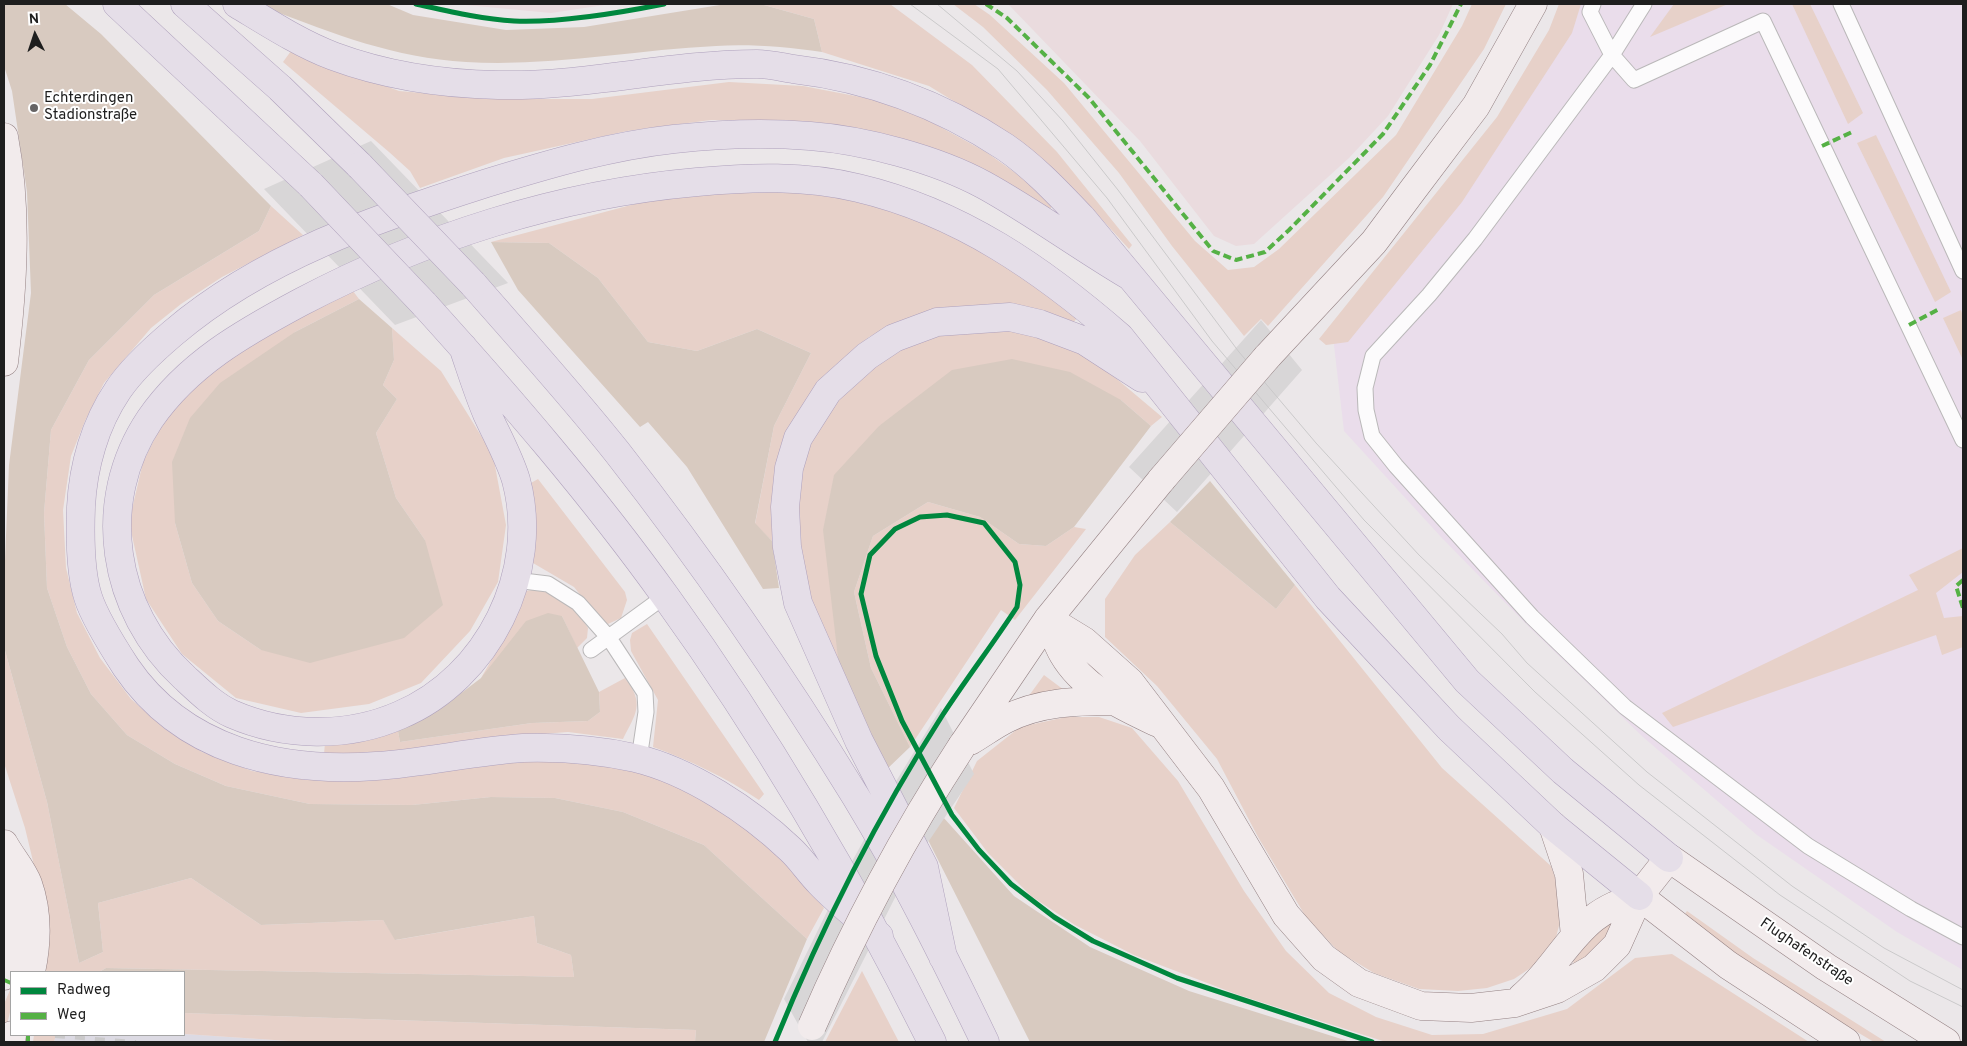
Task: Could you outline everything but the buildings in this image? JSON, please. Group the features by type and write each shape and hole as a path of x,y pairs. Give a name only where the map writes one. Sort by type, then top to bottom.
{"highway":[{"path":"117,4 311,185 464,348 567,469 665,596 769,749 879,936 932,1042"},
{"path":"185,4 280,88 360,166 472,284 615,450 702,565 780,678 857,799 943,957 985,1042"},
{"path":"237,4 283,32 332,56 426,79 462,83 514,85 758,64 821,72 868,82 920,101 1005,148 1043,178 1082,218 1468,681 1563,771 1670,858"},
{"path":"879,936 818,881 794,852 758,822 695,780 639,759 578,749 521,748 375,766 302,766 246,755 200,735 156,705 127,668 88,598 80,529 82,483 95,434 118,389 153,350 205,306 271,268 359,225 571,157 672,139 744,134 811,136 865,144 925,161 979,182 1128,275"},
{"path":"464,348 485,410 517,482 521,529 520,554 515,580 497,626 462,674 416,708 380,724 339,732 297,731 233,714 216,704 176,670 149,638 131,603 119,562 116,522 121,486 135,445 149,421 175,387 210,355 249,329 335,284 406,252 501,221 575,200 644,187 743,178 782,178 860,188 918,207 1005,248 1079,301 1120,337 1328,598 1449,728 1553,826 1639,896"},
{"path":"943,957 924,867 859,741 798,603 787,547 785,507 789,468 798,438 828,391 867,356 894,338 937,322 1010,318 1040,324 1085,341 1130,369 1170,401"}],"main road":[{"path":"808,1034 866,909 921,810 1048,619 1162,479 1267,356 1374,242 1476,106 1533,4"},
{"path":"4,137 11,191 12,258 4,362"},
{"path":"1048,619 1063,654 1078,675 1112,701 1164,726"},
{"path":"1048,619 1084,642 1130,682 1211,788 1286,915 1324,958 1359,982 1421,1006 1471,1008 1515,1003 1557,989 1594,968 1617,945 1639,896 1670,858"},
{"path":"962,746 1006,719 1032,709 1057,703 1112,701"},
{"path":"1553,826 1568,874 1576,936"},
{"path":"4,844 28,883 35,918 35,953 31,971"},
{"path":"4,854 7,875 6,912 11,938 4,976"},
{"name":"Flughafenstraße","path":"1670,858 1826,967 1940,1039"},
{"path":"1515,1003 1538,984 1576,936 1594,918 1612,906 1639,896"},
{"path":"1639,896 1728,965 1846,1042"}],"lane":[{"path":"1593,4 1590,12 1612,55 1634,80 1763,21 1963,440"},
{"path":"1644,4 1612,55 1475,239 1373,356 1365,388 1366,410 1372,436 1396,466 1532,617 1625,707 1808,846 1911,909 1963,937"},
{"path":"1841,4 1963,271"},
{"path":"515,580 548,584 571,598 578,603 609,638 645,693 646,712 639,759"},
{"path":"591,650 665,596"},
{"path":"1940,1039 1963,1039"}],"shaded area":[{"path":"4,4 65,4 101,34 271,206 259,231 154,295 89,360 51,430 44,513 47,588 67,647 91,694 127,735 175,764 226,786 310,804 412,805 491,797 555,798 623,812 704,845 807,939 764,1042 695,1042 696,1030 185,1013 185,971 101,971 106,968 574,977 571,955 537,943 534,916 395,940 383,920 261,925 191,878 98,903 103,952 79,963 47,802 4,647 4,583 9,465 31,293 27,192 12,91 4,66"},
{"path":"261,4 387,4 413,15 506,30 584,27 726,4 764,5 814,19 822,52 769,46 729,45 529,62 497,63 440,60 414,56 341,36 269,9"},
{"path":"455,4 611,4 551,13"},
{"path":"726,4 890,4 972,65 1057,152 1132,245 1129,249 1075,190 1009,135 929,86 822,52 814,19 764,5"},
{"path":"953,4 974,4 990,15 1064,83 1195,241 1228,270 1254,267 1279,249 1396,135 1462,26 1472,4 1506,4 1484,49 1383,197 1268,326 1261,319 1244,336 1172,246 1119,173 1047,90 983,27"},
{"path":"1008,4 1453,4 1439,35 1388,116 1349,158 1254,244 1236,246 1214,236 1140,141"},
{"path":"1559,4 1581,4 1572,33 1462,202 1348,342 1326,345 1319,339 1497,117 1549,30"},
{"path":"1581,4 1963,4 1963,970 1897,932 1757,835 1643,737 1530,628 1441,537 1344,431 1333,337 1578,12"},
{"path":"1674,4 1728,4 1650,37"},
{"path":"1792,4 1810,4 1863,113 1848,124"},
{"path":"291,51 399,91 489,99 592,99 729,82 803,86 871,99 913,112 986,152 1031,184 1054,204 1049,210 871,132 793,121 711,120 627,131 504,158 420,188 410,171 283,62"},
{"path":"1876,135 1951,292 1935,302 1857,143"},
{"path":"762,187 834,195 913,217 993,254 1078,317 1071,325 908,318 869,337 828,372 786,434 772,495 772,541 755,524 774,426 811,353 757,329 697,351 648,342 598,278 549,243 491,242 650,200"},
{"path":"271,206 303,235 222,277 181,304 151,328 104,383 85,421 71,456 63,510 66,568 77,613 100,658 131,699 165,729 202,752 252,771 308,780 376,780 476,766 549,759 600,761 697,791 786,858 824,908 807,939 704,845 623,812 555,798 491,797 412,805 310,804 226,786 175,764 127,735 91,694 67,647 47,588 44,513 51,430 89,360 154,295 259,231"},
{"path":"491,242 549,243 598,278 648,342 697,351 757,329 811,353 774,426 755,523 772,541 779,588 763,589 687,467 648,422 640,427 518,290"},
{"path":"350,287 359,299 295,332 175,523 192,583 218,621 261,650 425,540 396,498 376,433 397,399 383,385 394,360 392,328 441,371 493,455 506,525 498,582 470,631 421,683 369,704 301,713 236,698 182,654 146,599 129,522 143,462 167,414 222,358"},
{"path":"359,299 392,328 394,360 383,385 397,399 376,433 396,498 425,540 443,605 404,638 310,663 261,650 218,621 192,583 175,523 172,462 190,418 220,383 295,332"},
{"path":"1961,310 1963,316 1963,360 1943,318"},
{"path":"1014,328 1080,348 1162,417 1151,426 1121,400 879,426 840,675 807,596 796,524 802,458 834,401 882,357 939,335"},
{"path":"1012,359 1070,372 1121,400 1151,426 1074,527 1046,546 1019,544 980,517 928,502 873,536 854,592 871,668 910,747 886,770 840,675 823,530 834,475 879,426 952,370"},
{"path":"538,479 625,592 627,600 621,618 608,624 600,620 574,587 533,563 535,519 531,483"},
{"path":"1210,481 1295,585 1276,609 1170,522"},
{"path":"928,502 980,517 1019,544 1046,546 1074,527 1086,529 1015,620 1001,610 910,747 871,668 854,592 873,536"},
{"path":"1170,522 1276,609 1295,585 1442,768 1551,866 1560,892 1561,918 1555,941 1541,961 1514,979 1487,988 1458,991 1419,989 1374,973 1339,952 1306,917 1258,837 1217,759 1157,686 1105,637 1105,599 1135,555"},
{"path":"1963,548 1963,572 1936,593 1944,618 1963,616 1963,647 1942,655 1936,635 1673,727 1662,713 1918,590 1909,575"},
{"path":"545,588 575,607 588,628 587,638 577,648 562,616 481,678 507,633 526,591"},
{"path":"548,613 562,616 599,692 600,712 588,721 532,723 400,742 398,731 443,707 481,678 526,621"},
{"path":"647,624 764,794 759,800 707,770 653,747 658,700 631,651 630,640 632,633"},
{"path":"4,647 47,802 79,963 103,952 98,903 191,878 261,925 383,920 396,940 534,916 537,943 571,955 574,977 106,968 101,971 43,971 39,886 25,828 4,763"},
{"path":"1044,675 1064,690 1028,697"},
{"path":"625,678 637,702 635,715 623,739 568,732 516,736 382,753 324,754 325,743 398,731 400,742 532,723 588,721 600,712 599,692"},
{"path":"1066,717 1099,717 1132,728 1178,781 1244,891 1286,951 1329,993 1376,1017 1432,1035 1483,1034 1567,1009 1635,958 1672,954 1809,1042 1386,1042 1236,994 1134,955 1075,925 1031,896 988,853 954,808 977,761 1020,727"},
{"path":"943,817 1014,896 1090,947 1189,991 1351,1042 1030,1042 927,838"},
{"path":"1687,911 1753,958 1886,1042 1874,1042 1808,1003 1682,918"},
{"path":"1609,917 1615,922 1607,938 1577,966 1573,962 1597,928"},
{"path":"862,971 899,1042 825,1042"},
{"path":"10,990 10,1012 4,1037 4,1004"},
{"path":"185,1013 696,1030 695,1042 304,1042 185,1034"},
{"path":"185,1034 304,1042 54,1042 56,1036 185,1036"},
{"path":"34,1036 56,1036 54,1042 33,1042"}],"pier":[{"path":"371,141 508,283 395,325 264,189"},
{"path":"1261,320 1302,370 1177,512 1129,467"},
{"path":"941,708 974,774 908,872 822,1042 808,1042 784,999 849,867 895,783"}],"tram line":[{"path":"910,4 998,69 1107,198 1212,341 1364,520 1535,692 1639,785 1780,895 1910,981 1963,1007"},
{"path":"937,4 1017,71 1063,121 1118,190 1239,352 1316,443 1419,555 1502,634 1527,663 1647,772 1792,886 1884,948 1963,990"}],"railway":[{"path":"55,1036 136,1042"}],"marked path":[{"path":"986,4 1007,18 1089,98 1213,251 1236,260 1265,252 1383,134 1430,65 1461,4"},
{"path":"1822,146 1852,132"},
{"path":"1909,325 1939,309"},
{"path":"1963,580 1956,586 1963,608"},
{"path":"4,980 10,983"},
{"path":"28,1036 28,1042"}],"cycle path":[{"path":"416,4 514,21 589,17 664,4"},
{"path":"775,1042 811,958 872,835 895,794 918,755 942,716 1017,607 1020,585 1015,562 984,523 947,515 920,517 895,529 870,555 861,594 876,656 902,721 952,815 979,850 1011,884 1054,917 1093,941 1177,978 1372,1042"}],"place":[{"name":"Echterdingen Stadionstraße","path":"34,108"}]}
